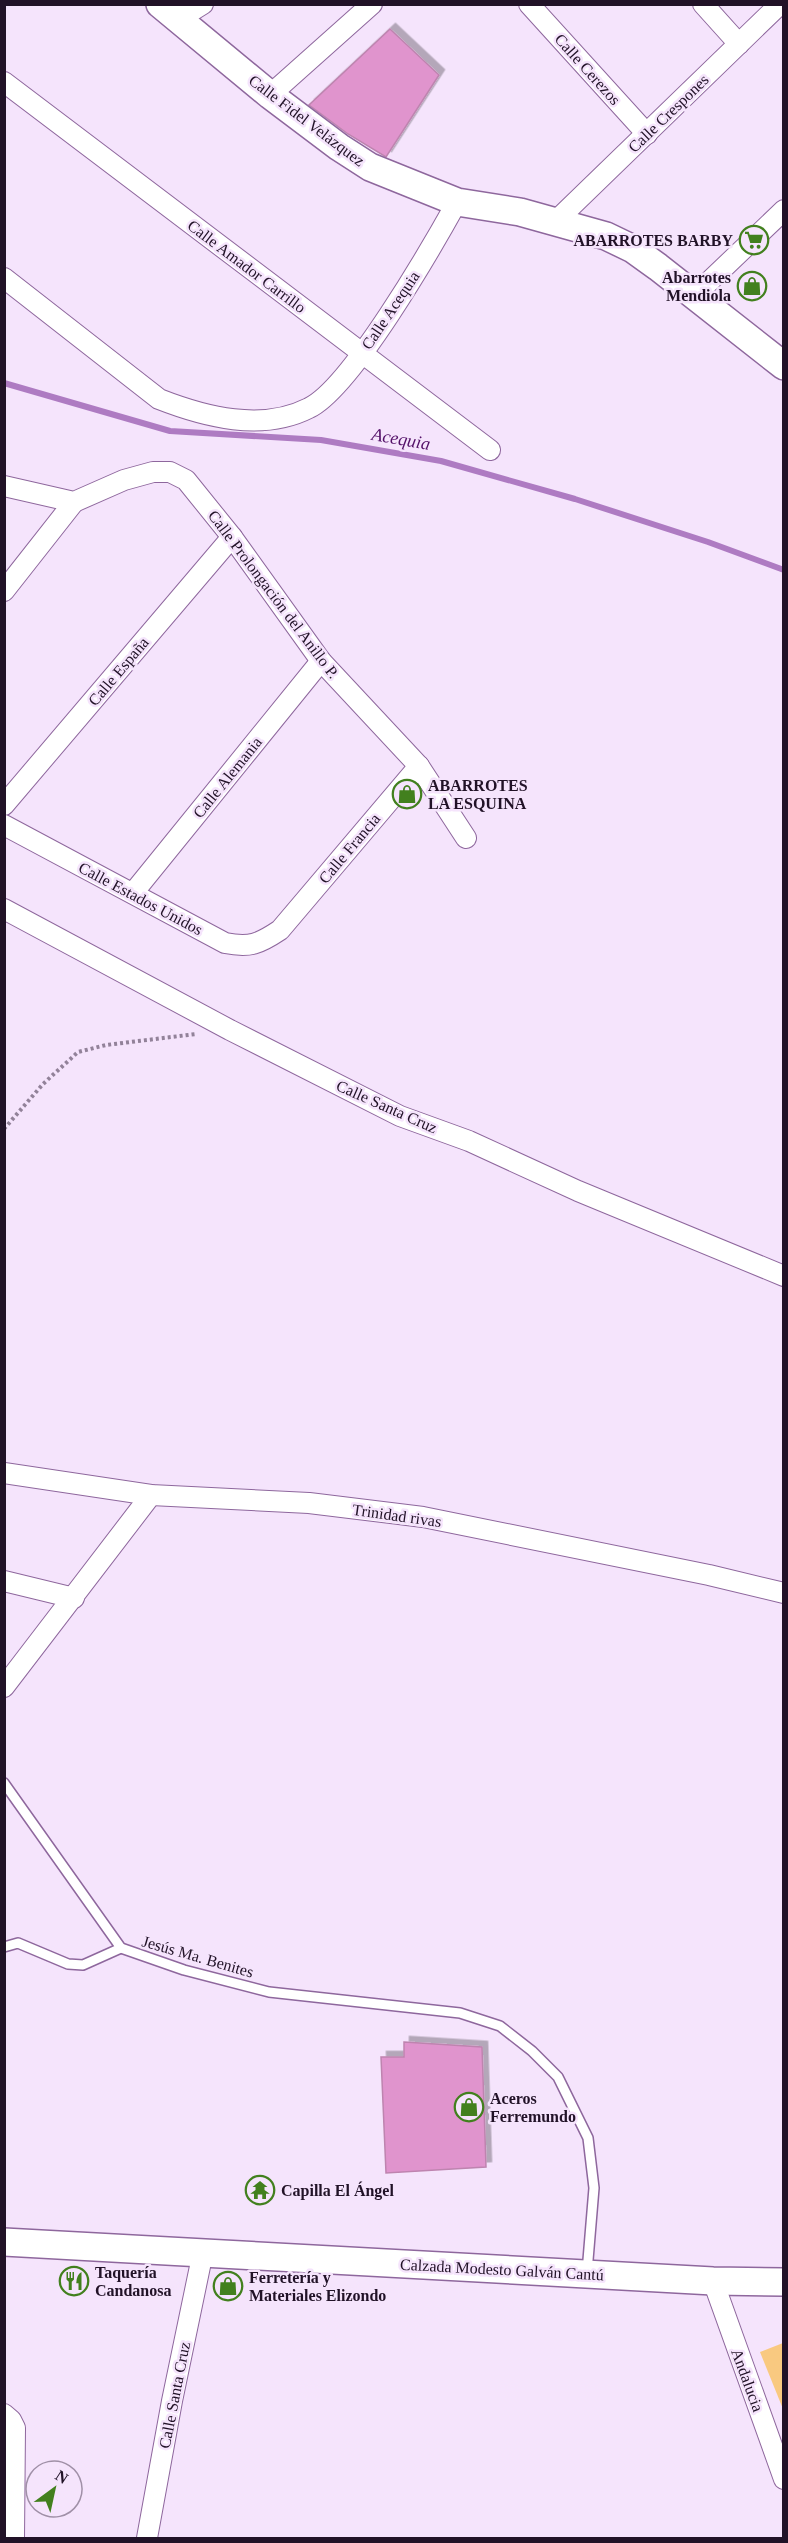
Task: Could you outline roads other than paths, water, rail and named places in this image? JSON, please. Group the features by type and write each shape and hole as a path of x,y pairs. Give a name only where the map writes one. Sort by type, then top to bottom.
{"main road":[{"name":"Calle Fidel Velázquez","path":"170,12 270,95 339,147 370,167 457,202 520,212 556,221 606,236 633,249 783,366"},
{"name":"Calzada Modesto Galván Cantú","path":"4,2242 713,2281 783,2282"}],"street":[{"path":"170,12 203,4"},
{"path":"270,95 372,4"},
{"name":"Calle Cerezos","path":"529,4 647,134"},
{"path":"703,4 739,44"},
{"name":"Calle Crespones","path":"556,221 780,4"},
{"name":"Calle Amador Carrillo","path":"4,82 490,450"},
{"name":"Calle Acequia","path":"4,278 159,399 188,411 217,418 251,420 288,416 311,408 336,386 362,353 432,247 457,202"},
{"path":"694,296 783,210"},
{"name":"Calle Prolongación del Anillo P.","path":"74,502 124,480 153,472 170,472 186,480 196,489 232,537 321,661 419,766 466,838"},
{"path":"4,486 74,502 4,591"},
{"name":"Calle España","path":"4,805 232,537"},
{"name":"Calle Alemania","path":"133,893 321,661"},
{"name":"Calle Francia","path":"280,930 419,766"},
{"name":"Calle Estados Unidos","path":"4,825 225,943 242,947 260,943 280,930"},
{"name":"Calle Santa Cruz","path":"4,909 230,1030 400,1116 469,1141 578,1191 783,1276"},
{"name":"Trinidad rivas","path":"4,1473 151,1495 309,1503 423,1517 698,1572 783,1593"},
{"path":"4,1687 151,1495"},
{"path":"4,1581 74,1598"},
{"name":"Calle Santa Cruz","path":"147,2538 203,2252"},
{"name":"Andalucia","path":"713,2281 783,2479"},
{"path":"5,2414 15,2428 14,2538"}],"lane":[{"name":"Jesús Ma. Benites","path":"4,1783 121,1948 184,1970 269,1992 460,2013 500,2026 532,2051 558,2077 588,2138 594,2187 586,2274"},
{"path":"4,1947 18,1943 68,1964 83,1965 121,1948"}],"waterway":[{"name":"Acequia","path":"4,383 170,431 321,440 441,461 575,499 708,542 784,570"}],"place":[{"name":"ABARROTES BARBY","path":"754,240"},
{"name":"Abarrotes Mendiola","path":"752,286"},
{"name":"ABARROTES LA ESQUINA","path":"407,794"},
{"name":"Aceros Ferremundo","path":"469,2107"},
{"name":"Capilla El Ángel","path":"260,2190"},
{"name":"Taquería Candanosa","path":"74,2281"},
{"name":"Ferretería y Materiales Elizondo","path":"228,2286"}]}
